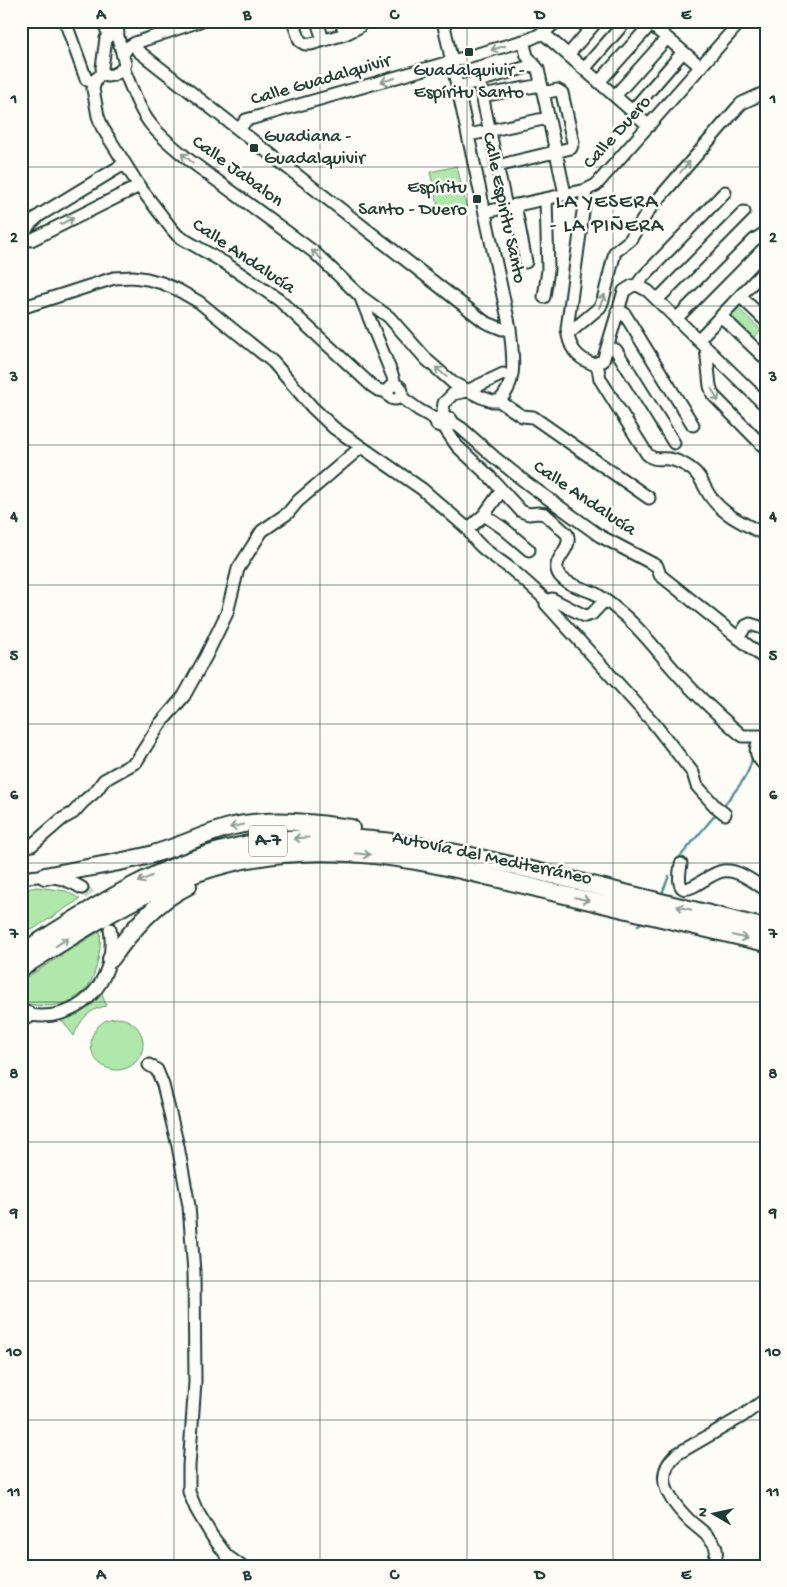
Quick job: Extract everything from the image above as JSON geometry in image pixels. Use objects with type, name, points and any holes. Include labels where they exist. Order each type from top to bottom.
[{"type":"highway","points":[[45,876],[146,856],[226,828],[256,823],[305,822],[350,828],[382,833],[394,837],[405,844]]},
{"type":"highway","name":"Autovía del Mediterráneo","points":[[21,952],[144,879],[198,858],[226,849],[264,841],[323,837],[356,838],[458,853],[537,880],[766,943]]},
{"type":"highway","points":[[111,959],[125,940],[156,907],[185,888],[235,870],[321,857],[340,851]]},
{"type":"highway","name":"Autovía del Mediterráneo","points":[[21,968],[122,906],[184,878],[245,859],[301,852],[340,851],[399,857],[537,880],[766,928]]},
{"type":"street","points":[[65,21],[86,79],[94,84],[103,73]]},
{"type":"street","points":[[111,21],[121,42],[125,60],[123,68],[114,75],[107,76],[103,73],[101,70],[106,40],[121,42],[138,51],[485,322],[502,329],[510,328]]},
{"type":"street","points":[[121,42],[200,21]]},
{"type":"street","points":[[293,21],[302,43],[311,44],[345,34],[359,27],[361,21]]},
{"type":"street","points":[[317,21],[323,40]]},
{"type":"street","points":[[341,21],[345,34]]},
{"type":"street","name":"Calle Espiritu Santo","points":[[443,21],[510,328],[513,370],[511,384],[505,396],[499,401]]},
{"type":"street","name":"Calle Guadalquivir","points":[[239,130],[246,120],[523,41],[544,33],[557,21]]},
{"type":"street","points":[[568,55],[597,21]]},
{"type":"street","points":[[584,69],[626,21]]},
{"type":"street","name":"Calle Duero","points":[[485,212],[586,190],[596,185],[741,21]]},
{"type":"street","points":[[599,82],[649,23],[701,67]]},
{"type":"street","points":[[544,33],[649,126]]},
{"type":"street","points":[[615,96],[667,38]]},
{"type":"street","points":[[523,41],[527,56],[538,69],[564,194]]},
{"type":"street","points":[[632,111],[683,52]]},
{"type":"street","points":[[458,87],[534,65]]},
{"type":"street","name":"Calle Jabalon","points":[[123,68],[145,116],[161,135],[189,160],[314,252],[356,293],[389,318],[429,362],[453,383],[492,401],[499,401],[522,416],[533,417],[649,498]]},
{"type":"street","points":[[478,81],[497,166],[526,262]]},
{"type":"street","name":"Calle Andalucía","points":[[94,84],[94,97],[102,127],[139,186],[178,236],[226,263],[279,300],[372,386],[378,390],[391,388],[392,399],[401,397],[419,410],[461,428],[521,479],[600,536],[657,566],[660,575],[766,660]]},
{"type":"street","points":[[482,96],[542,89],[558,90],[562,93],[573,144],[570,150],[497,166]]},
{"type":"street","points":[[568,334],[600,307],[615,252],[633,237],[640,221],[738,106],[766,92]]},
{"type":"street","points":[[469,135],[548,118]]},
{"type":"street","points":[[124,164],[40,215],[29,225],[24,232],[23,238],[31,240],[139,186]]},
{"type":"street","points":[[586,190],[569,312],[568,334],[571,348],[577,355],[588,362],[597,363],[604,358],[624,291],[628,287],[637,285],[725,192]]},
{"type":"street","points":[[544,297],[548,270],[546,198]]},
{"type":"street","points":[[657,300],[744,212]]},
{"type":"street","points":[[676,319],[754,240],[766,232]]},
{"type":"street","points":[[764,273],[721,316],[702,344],[713,395],[766,450]]},
{"type":"street","points":[[21,308],[114,278],[133,277],[162,283],[199,302],[273,362],[312,407],[334,428],[360,448],[422,489],[468,529],[472,537],[482,547],[529,584],[547,601],[547,607],[652,721],[693,773],[697,786],[724,814]]},
{"type":"street","points":[[637,285],[648,291],[766,406]]},
{"type":"street","points":[[356,293],[393,377],[391,388]]},
{"type":"street","points":[[740,296],[766,321]]},
{"type":"street","points":[[617,311],[624,313],[693,425]]},
{"type":"street","points":[[721,316],[766,359]]},
{"type":"street","points":[[608,347],[616,350],[674,443]]},
{"type":"street","points":[[597,363],[600,379],[647,454],[654,459],[669,459],[689,467],[698,474],[710,496],[719,506],[740,522],[764,534],[766,538]]},
{"type":"street","points":[[503,374],[447,398],[444,403],[443,421],[458,446],[521,511],[529,514],[538,512],[545,514],[567,534],[569,538],[568,546],[557,568],[561,577],[579,588],[596,594],[627,618],[681,677],[740,734],[764,737]]},
{"type":"street","points":[[21,848],[32,845],[41,839],[51,828],[73,813],[82,802],[96,791],[104,780],[136,762],[160,724],[184,696],[206,656],[227,613],[238,569],[262,531],[288,513],[298,501],[360,448]]},
{"type":"street","points":[[468,529],[484,515],[502,490]]},
{"type":"street","points":[[484,515],[530,550]]},
{"type":"street","points":[[547,601],[552,599],[585,616],[592,614],[605,600]]},
{"type":"street","points":[[738,638],[746,626],[750,624],[766,629]]},
{"type":"street","points":[[764,737],[758,742],[756,752],[760,761],[766,766]]},
{"type":"street","points":[[681,864],[678,881],[682,888],[696,887],[708,877],[722,871],[728,871],[744,876],[766,890]]},
{"type":"street","points":[[21,879],[45,876],[65,879],[82,888]]},
{"type":"street","points":[[24,1015],[48,1016],[68,1011],[85,1001],[99,987],[111,959],[110,929]]},
{"type":"street","points":[[149,1065],[157,1070],[163,1085],[178,1146],[189,1206],[194,1272],[195,1382],[189,1492],[196,1509],[212,1536],[227,1556],[241,1566]]},
{"type":"street","points":[[710,1566],[715,1557],[714,1543],[710,1537],[689,1520],[665,1487],[666,1468],[670,1460],[678,1454],[741,1417],[766,1399]]},
{"type":"green space","points":[[457,166],[467,209],[440,215],[430,172]]},
{"type":"green space","points":[[737,307],[761,330],[752,339],[729,317]]},
{"type":"green space","points":[[37,887],[66,891],[80,899],[21,937],[21,890]]},
{"type":"green space","points":[[100,931],[96,968],[91,982],[81,994],[74,999],[57,1005],[44,1006],[21,1003],[21,981]]},
{"type":"green space","points":[[101,991],[106,1006],[100,1007],[86,1016],[74,1036],[64,1023],[57,1019]]},
{"type":"green space","points":[[112,1018],[122,1018],[136,1025],[143,1039],[143,1049],[136,1063],[122,1070],[112,1070],[102,1066],[95,1059],[91,1049],[91,1039],[95,1029],[102,1022]]},
{"type":"waterway","points":[[722,808],[749,769],[752,755]]},
{"type":"waterway","points":[[679,858],[716,814]]},
{"type":"waterway","points":[[661,896],[669,876]]},
{"type":"waterway","points":[[638,925],[644,921]]},
{"type":"tunnel","points":[[82,888],[102,909]]},
{"type":"place","name":"Guadalquivir - Espíritu Santo","points":[[469,52]]},
{"type":"place","name":"Guadiana - Guadalquivir","points":[[254,148]]},
{"type":"place","name":"Espíritu Santo - Duero","points":[[477,199]]},
{"type":"district","name":"LA YESERA - LA PIÑERA","points":[[607,215]]}]
